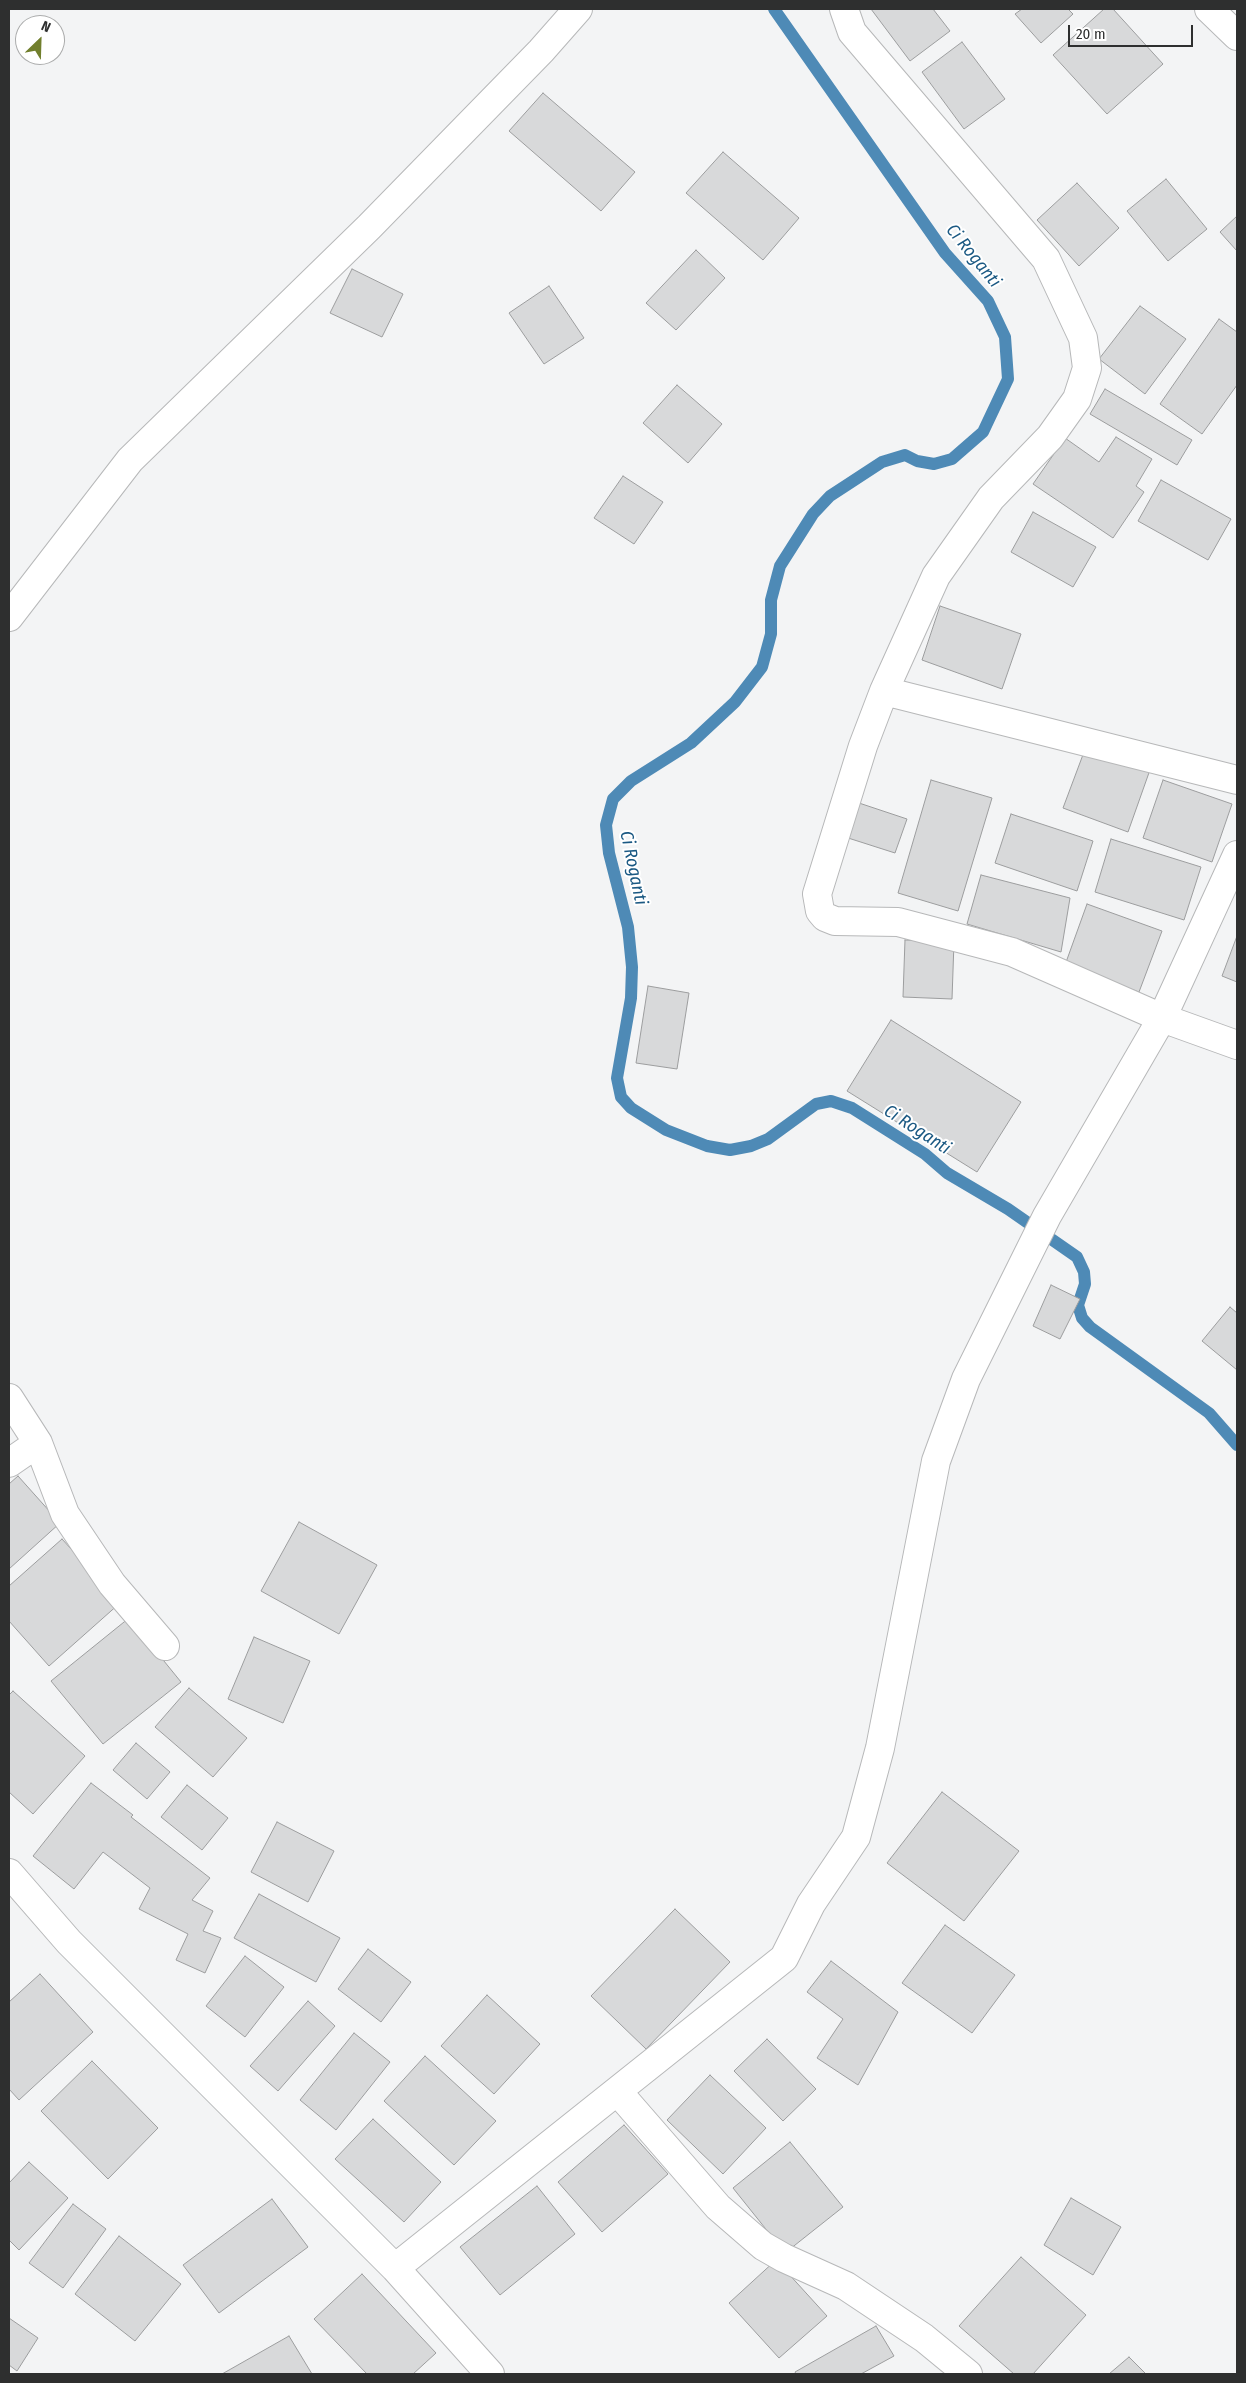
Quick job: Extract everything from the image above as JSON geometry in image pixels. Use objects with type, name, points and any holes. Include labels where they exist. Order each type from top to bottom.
[{"type":"street","points":[[9,617],[130,460],[370,227],[541,51],[578,9]]},
{"type":"street","points":[[844,9],[852,32],[1046,259],[1083,338],[1086,368],[1077,399],[1050,437],[991,498],[936,576],[884,691],[863,746],[817,894],[820,911],[825,917],[835,920],[898,922],[1012,952],[1162,1018],[1237,1045]]},
{"type":"street","points":[[1209,9],[1237,36]]},
{"type":"street","points":[[884,691],[1237,780]]},
{"type":"street","points":[[394,2268],[618,2092],[784,1958],[811,1904],[856,1837],[880,1748],[936,1461],[966,1379],[1034,1246],[1046,1216],[1162,1018],[1237,855]]},
{"type":"street","points":[[9,1398],[38,1443],[65,1514],[112,1584],[165,1646]]},
{"type":"street","points":[[9,1463],[38,1443]]},
{"type":"street","points":[[9,1873],[69,1942],[394,2268],[490,2374]]},
{"type":"street","points":[[618,2092],[718,2207],[763,2246],[784,2258],[846,2286],[924,2338],[968,2374]]},
{"type":"building","points":[[871,9],[933,9],[950,31],[910,61]]},
{"type":"building","points":[[1022,9],[1068,9],[1073,14],[1041,43],[1015,14]]},
{"type":"building","points":[[1104,9],[1113,9],[1163,64],[1107,114],[1053,55]]},
{"type":"building","points":[[962,42],[1005,99],[964,129],[922,72]]},
{"type":"building","points":[[543,93],[635,172],[601,211],[509,131]]},
{"type":"building","points":[[723,152],[799,218],[763,260],[686,193]]},
{"type":"building","points":[[1166,179],[1207,229],[1168,261],[1127,211]]},
{"type":"building","points":[[1077,183],[1119,228],[1079,266],[1037,220]]},
{"type":"building","points":[[1237,216],[1237,251],[1220,232]]},
{"type":"building","points":[[696,250],[725,278],[676,330],[646,303]]},
{"type":"building","points":[[352,269],[403,294],[382,337],[330,313]]},
{"type":"building","points":[[549,286],[584,338],[544,364],[509,313]]},
{"type":"building","points":[[1140,306],[1186,339],[1145,394],[1099,359]]},
{"type":"building","points":[[1219,319],[1237,332],[1237,385],[1202,434],[1160,404]]},
{"type":"building","points":[[677,385],[722,424],[688,463],[643,423]]},
{"type":"building","points":[[1105,389],[1192,440],[1177,465],[1090,414]]},
{"type":"building","points":[[1116,437],[1152,459],[1136,486],[1144,492],[1113,538],[1033,484],[1065,438],[1099,462]]},
{"type":"building","points":[[623,476],[663,502],[634,544],[594,518]]},
{"type":"building","points":[[1161,480],[1231,519],[1208,560],[1138,521]]},
{"type":"building","points":[[1033,512],[1096,547],[1073,587],[1011,552]]},
{"type":"building","points":[[940,606],[1021,634],[1002,689],[922,660]]},
{"type":"building","points":[[1087,744],[1151,767],[1128,832],[1063,808]]},
{"type":"building","points":[[931,780],[992,798],[958,911],[898,893]]},
{"type":"building","points":[[1163,780],[1232,804],[1212,862],[1143,838]]},
{"type":"building","points":[[856,802],[907,819],[895,853],[845,837]]},
{"type":"building","points":[[1011,814],[1093,841],[1077,891],[995,863]]},
{"type":"building","points":[[1111,839],[1201,867],[1184,920],[1095,892]]},
{"type":"building","points":[[981,875],[1070,898],[1061,952],[967,924]]},
{"type":"building","points":[[1087,904],[1162,931],[1139,992],[1065,965]]},
{"type":"building","points":[[1237,936],[1237,982],[1222,976]]},
{"type":"building","points":[[905,940],[954,942],[952,999],[903,997]]},
{"type":"building","points":[[648,986],[689,993],[677,1069],[636,1063]]},
{"type":"building","points":[[891,1020],[1021,1102],[977,1172],[847,1091]]},
{"type":"building","points":[[1051,1285],[1080,1299],[1060,1339],[1033,1326]]},
{"type":"building","points":[[1230,1307],[1237,1313],[1237,1370],[1202,1341]]},
{"type":"building","points":[[18,1476],[60,1523],[9,1569],[9,1484]]},
{"type":"building","points":[[299,1522],[377,1565],[339,1634],[261,1591]]},
{"type":"building","points":[[62,1539],[120,1603],[49,1666],[9,1621],[9,1586]]},
{"type":"building","points":[[129,1618],[181,1682],[103,1744],[51,1681]]},
{"type":"building","points":[[254,1637],[310,1661],[283,1723],[228,1699]]},
{"type":"building","points":[[189,1688],[247,1738],[213,1777],[155,1727]]},
{"type":"building","points":[[13,1691],[85,1756],[33,1814],[9,1792],[9,1695]]},
{"type":"building","points":[[136,1743],[170,1772],[147,1799],[113,1770]]},
{"type":"building","points":[[91,1783],[133,1815],[131,1817],[210,1878],[192,1900],[213,1911],[203,1931],[221,1938],[205,1973],[176,1960],[188,1934],[139,1909],[150,1888],[103,1852],[74,1889],[33,1856]]},
{"type":"building","points":[[187,1785],[228,1818],[202,1850],[161,1817]]},
{"type":"building","points":[[942,1792],[1019,1851],[964,1921],[887,1863]]},
{"type":"building","points":[[277,1822],[334,1851],[308,1902],[251,1872]]},
{"type":"building","points":[[259,1894],[340,1938],[316,1982],[234,1938]]},
{"type":"building","points":[[675,1909],[730,1962],[646,2049],[591,1996]]},
{"type":"building","points":[[945,1925],[1015,1975],[972,2033],[902,1983]]},
{"type":"building","points":[[368,1949],[411,1982],[381,2022],[338,1989]]},
{"type":"building","points":[[245,1956],[284,1987],[245,2037],[206,2006]]},
{"type":"building","points":[[831,1961],[898,2012],[858,2085],[817,2058],[843,2019],[807,1992]]},
{"type":"building","points":[[40,1974],[93,2032],[19,2100],[9,2089],[9,2002]]},
{"type":"building","points":[[487,1995],[540,2044],[494,2094],[441,2046]]},
{"type":"building","points":[[308,2001],[335,2026],[278,2091],[250,2066]]},
{"type":"building","points":[[354,2033],[390,2062],[336,2130],[300,2100]]},
{"type":"building","points":[[767,2039],[816,2089],[783,2121],[734,2071]]},
{"type":"building","points":[[425,2056],[496,2121],[454,2165],[384,2101]]},
{"type":"building","points":[[92,2061],[158,2128],[108,2179],[41,2111]]},
{"type":"building","points":[[710,2075],[766,2128],[723,2174],[667,2120]]},
{"type":"building","points":[[373,2119],[441,2182],[404,2222],[335,2159]]},
{"type":"building","points":[[624,2125],[668,2174],[602,2232],[558,2182]]},
{"type":"building","points":[[790,2142],[843,2207],[785,2253],[733,2188]]},
{"type":"building","points":[[29,2162],[68,2198],[19,2250],[9,2240],[9,2183]]},
{"type":"building","points":[[537,2186],[575,2234],[500,2295],[460,2247]]},
{"type":"building","points":[[1071,2198],[1121,2227],[1093,2275],[1044,2245]]},
{"type":"building","points":[[272,2199],[308,2247],[219,2313],[183,2265]]},
{"type":"building","points":[[73,2204],[106,2229],[63,2288],[29,2263]]},
{"type":"building","points":[[119,2236],[181,2284],[135,2341],[75,2294]]},
{"type":"building","points":[[1021,2257],[1086,2315],[1033,2374],[1014,2374],[959,2326]]},
{"type":"building","points":[[776,2260],[827,2316],[779,2358],[729,2303]]},
{"type":"building","points":[[362,2274],[436,2353],[413,2374],[367,2374],[314,2319]]},
{"type":"building","points":[[9,2318],[38,2338],[17,2371],[9,2365]]},
{"type":"building","points":[[876,2326],[894,2356],[861,2374],[796,2374],[795,2372]]},
{"type":"building","points":[[289,2336],[312,2374],[222,2374]]},
{"type":"building","points":[[1129,2357],[1146,2374],[1109,2374]]},
{"type":"waterway","name":"Ci Roganti","points":[[774,9],[945,253],[988,301],[1005,337],[1008,379],[983,432],[952,459],[934,464],[917,461],[905,455],[882,462],[830,496],[813,514],[780,566],[771,600],[771,634],[762,667],[735,702],[691,743],[631,781],[613,799],[606,825],[609,853],[628,927],[632,967],[631,998],[617,1078],[621,1097],[631,1108],[666,1130],[707,1146],[730,1150],[751,1146],[768,1139],[816,1104],[831,1101],[852,1108],[925,1154],[947,1173],[1008,1209],[1077,1257],[1084,1272],[1085,1284],[1078,1305],[1082,1318],[1090,1327],[1209,1413],[1237,1445]]}]
